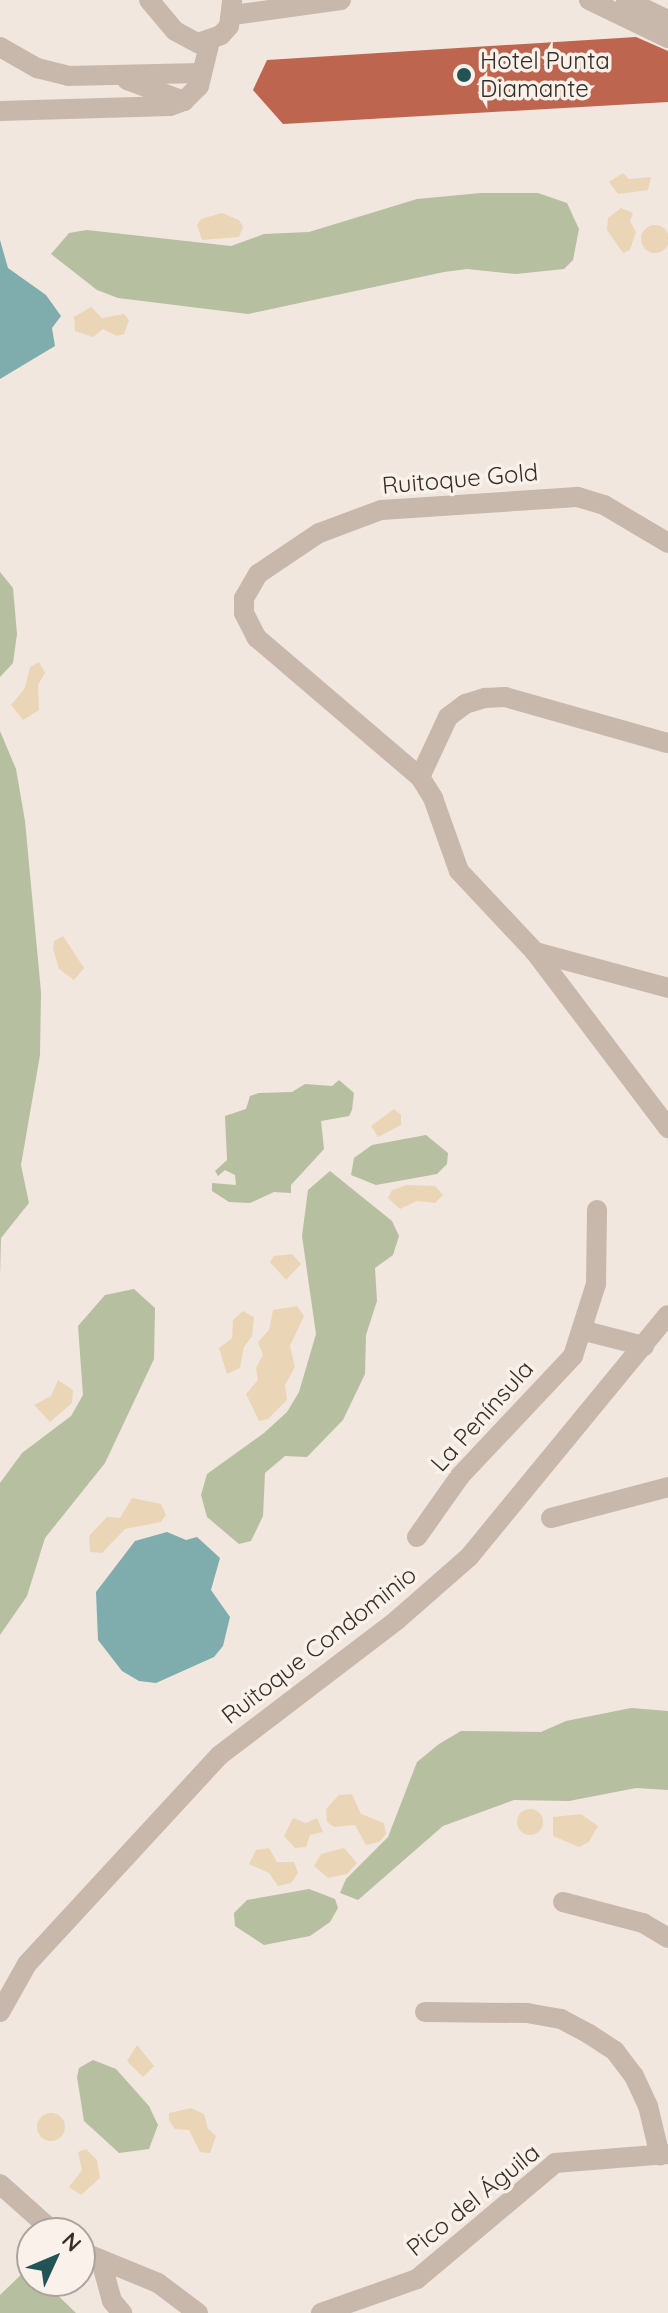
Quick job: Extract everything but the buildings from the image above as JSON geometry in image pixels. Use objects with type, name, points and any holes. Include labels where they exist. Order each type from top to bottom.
[{"type":"street","points":[[149,0],[168,10],[202,71]]},
{"type":"street","points":[[0,111],[151,110],[184,101],[199,86],[210,41],[229,26],[232,7],[341,0]]},
{"type":"street","points":[[589,0],[668,38]]},
{"type":"street","points":[[626,0],[668,20]]},
{"type":"street","points":[[186,40],[210,41]]},
{"type":"street","points":[[0,47],[52,74],[120,78],[202,71]]},
{"type":"street","points":[[120,78],[184,101]]},
{"type":"street","name":"Ruitoque Gold","points":[[668,543],[604,505],[577,497],[381,510],[319,533],[258,574],[249,585],[244,613],[257,638],[420,777],[433,798],[459,871],[535,952],[668,1128]]},
{"type":"street","points":[[420,777],[448,717],[465,704],[485,698],[505,697],[668,743]]},
{"type":"street","points":[[535,952],[668,988]]},
{"type":"street","name":"Ruitoque Gold","points":[[636,1085],[668,1107]]},
{"type":"street","name":"La Península","points":[[417,1537],[460,1476],[573,1356],[585,1331],[596,1284],[597,1210]]},
{"type":"street","name":"Ruitoque Condominio","points":[[0,2012],[27,1964],[220,1755],[397,1620],[469,1557],[668,1315]]},
{"type":"street","points":[[585,1331],[644,1346]]},
{"type":"street","points":[[551,1518],[668,1487]]},
{"type":"street","points":[[563,1902],[643,1923],[668,1938]]},
{"type":"street","name":"Pico del Águila","points":[[324,2313],[417,2279],[555,2163],[595,2156],[664,2155],[648,2106],[634,2076],[615,2051],[589,2034],[561,2019],[527,2013],[425,2012]]},
{"type":"street","points":[[0,2184],[37,2217]]},
{"type":"street","points":[[96,2259],[158,2283],[198,2313]]},
{"type":"street","points":[[101,2261],[112,2301],[122,2313]]},
{"type":"green space","points":[[481,193],[538,193],[567,203],[579,229],[573,260],[564,269],[516,274],[467,269],[444,272],[248,314],[118,298],[97,290],[51,254],[69,233],[87,230],[231,246],[264,234],[309,232],[417,199]]},
{"type":"green space","points":[[0,572],[13,588],[17,634],[13,663],[0,677]]},
{"type":"green space","points":[[0,731],[16,769],[25,821],[41,992],[40,1055],[21,1165],[29,1203],[1,1238],[0,1277]]},
{"type":"green space","points":[[339,1080],[354,1093],[352,1110],[349,1116],[321,1121],[324,1149],[291,1185],[291,1193],[274,1192],[250,1203],[229,1202],[212,1191],[212,1183],[236,1185],[235,1175],[225,1170],[218,1176],[215,1171],[227,1160],[225,1116],[246,1109],[250,1096],[259,1093],[292,1092],[305,1084],[332,1086]]},
{"type":"green space","points":[[426,1135],[448,1153],[447,1164],[437,1174],[376,1185],[351,1175],[354,1158],[372,1145]]},
{"type":"green space","points":[[330,1171],[392,1221],[399,1236],[393,1255],[375,1268],[377,1301],[366,1335],[365,1374],[343,1420],[307,1457],[285,1456],[265,1473],[263,1516],[251,1541],[239,1544],[207,1517],[201,1495],[207,1474],[264,1433],[287,1412],[299,1392],[316,1334],[302,1236],[308,1190]]},
{"type":"green space","points":[[134,1289],[155,1308],[154,1359],[105,1463],[45,1538],[27,1596],[0,1635],[0,1483],[22,1453],[71,1416],[83,1395],[78,1326],[105,1295]]},
{"type":"green space","points":[[631,1708],[668,1711],[668,1790],[636,1788],[569,1801],[514,1800],[443,1826],[358,1900],[340,1893],[346,1879],[388,1837],[417,1762],[439,1744],[461,1731],[541,1732],[566,1721]]},
{"type":"green space","points":[[309,1889],[335,1899],[338,1908],[330,1922],[310,1936],[264,1945],[235,1926],[234,1913],[247,1900]]},
{"type":"green space","points":[[93,2060],[116,2069],[149,2106],[158,2125],[149,2149],[119,2153],[84,2121],[77,2077],[79,2068]]},
{"type":"green space","points":[[16,2280],[16,2297],[60,2297],[76,2313],[0,2313],[0,2295]]},
{"type":"sand","points":[[623,173],[629,179],[651,177],[648,190],[618,194],[609,182]]},
{"type":"sand","points":[[621,208],[633,213],[630,221],[636,232],[630,250],[623,253],[607,230],[608,218]]},
{"type":"sand","points":[[222,213],[239,220],[243,227],[239,237],[202,240],[197,225],[201,219]]},
{"type":"sand","points":[[655,225],[665,229],[669,239],[665,249],[655,253],[645,249],[641,239],[645,229]]},
{"type":"sand","points":[[91,307],[102,318],[124,314],[129,320],[124,334],[117,336],[103,329],[93,337],[75,331],[74,317]]},
{"type":"sand","points":[[39,662],[45,673],[38,685],[39,710],[23,720],[11,705],[25,688],[30,667]]},
{"type":"sand","points":[[63,936],[84,968],[74,980],[59,969],[53,949],[54,941]]},
{"type":"sand","points":[[394,1109],[401,1115],[401,1125],[378,1137],[371,1126]]},
{"type":"sand","points":[[407,1185],[435,1186],[443,1195],[435,1203],[417,1201],[400,1209],[388,1198],[392,1190]]},
{"type":"sand","points":[[292,1254],[301,1264],[286,1280],[270,1262],[274,1256]]},
{"type":"sand","points":[[297,1306],[304,1316],[290,1346],[295,1367],[285,1385],[287,1400],[268,1419],[259,1421],[246,1394],[258,1380],[256,1368],[263,1355],[258,1342],[269,1330],[273,1310]]},
{"type":"sand","points":[[243,1311],[254,1317],[252,1336],[244,1347],[240,1368],[227,1374],[219,1348],[232,1338],[233,1320]]},
{"type":"sand","points":[[58,1380],[73,1390],[72,1403],[50,1422],[34,1405],[51,1396]]},
{"type":"sand","points":[[132,1498],[161,1504],[166,1515],[161,1522],[125,1529],[102,1553],[90,1552],[89,1536],[107,1517],[120,1518]]},
{"type":"sand","points":[[352,1794],[361,1814],[384,1823],[386,1834],[379,1842],[366,1845],[355,1825],[334,1827],[327,1822],[326,1809],[339,1795]]},
{"type":"sand","points":[[530,1809],[540,1812],[543,1822],[540,1832],[530,1835],[520,1832],[517,1822],[520,1812]]},
{"type":"sand","points":[[581,1814],[598,1826],[589,1842],[579,1847],[553,1836],[553,1817]]},
{"type":"sand","points":[[293,1818],[306,1823],[317,1818],[323,1832],[310,1835],[306,1847],[295,1848],[284,1836]]},
{"type":"sand","points":[[269,1848],[277,1862],[294,1862],[298,1873],[291,1883],[278,1886],[269,1873],[249,1864],[256,1850]]},
{"type":"sand","points":[[344,1848],[357,1863],[347,1874],[328,1878],[314,1866],[321,1854]]},
{"type":"sand","points":[[137,2045],[154,2066],[143,2077],[127,2061]]},
{"type":"sand","points":[[191,2108],[204,2114],[208,2129],[216,2136],[210,2153],[200,2152],[189,2130],[175,2129],[169,2120],[169,2113]]},
{"type":"sand","points":[[51,2113],[61,2117],[65,2127],[61,2137],[51,2141],[41,2137],[37,2127],[41,2117]]},
{"type":"sand","points":[[86,2149],[97,2160],[100,2178],[81,2195],[69,2187],[82,2170],[78,2152]]},
{"type":"water","points":[[0,240],[8,268],[46,295],[61,316],[52,328],[55,346],[0,379]]},
{"type":"water","points":[[167,1532],[186,1540],[197,1537],[220,1558],[211,1590],[230,1617],[223,1646],[214,1657],[156,1683],[139,1681],[122,1671],[98,1640],[96,1592],[135,1541]]},
{"type":"place","name":"Hotel Punta Diamante","points":[[464,75]]}]
